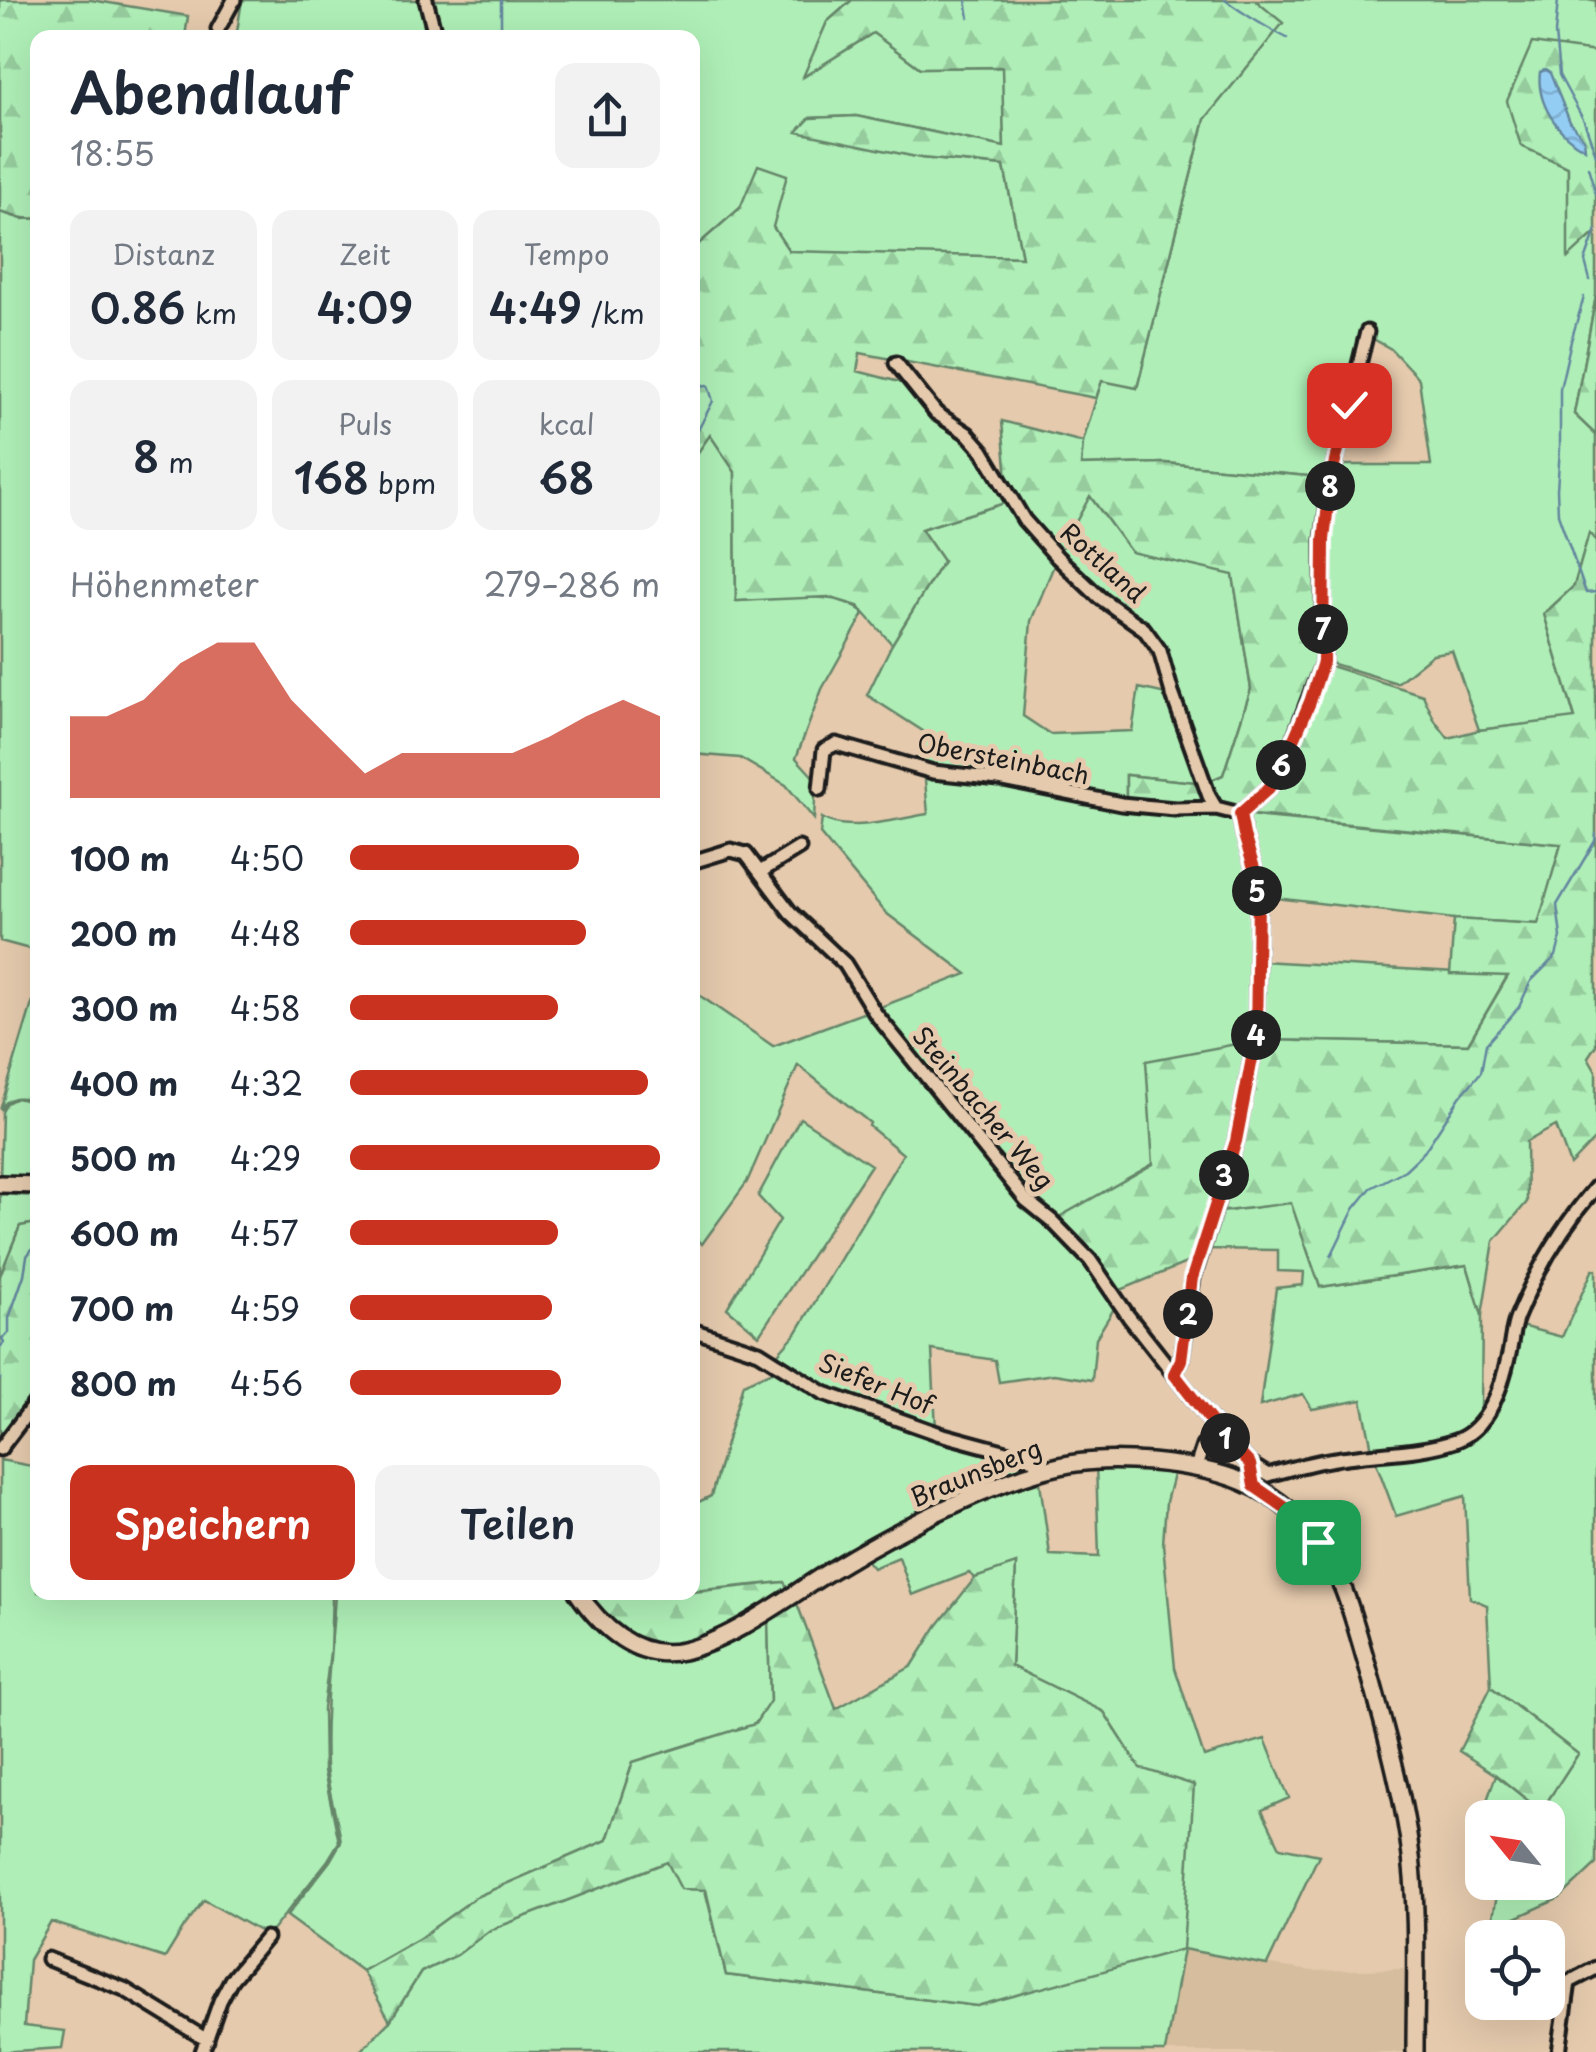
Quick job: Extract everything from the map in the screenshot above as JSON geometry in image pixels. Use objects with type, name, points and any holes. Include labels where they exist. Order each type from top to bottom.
[{"type":"main road","points":[[0,1184],[30,1184]]},
{"type":"main road","name":"Braunsberg","points":[[583,1600],[599,1620],[628,1643],[656,1652],[683,1651],[732,1631],[838,1566],[920,1522],[1010,1480],[1048,1469],[1076,1462],[1120,1460],[1196,1467],[1254,1486],[1293,1513],[1318,1542],[1344,1589],[1355,1622],[1388,1738],[1409,1840],[1415,1918],[1416,2052]]},
{"type":"street","points":[[218,29],[234,0]]},
{"type":"street","points":[[426,0],[434,30]]},
{"type":"street","points":[[1240,814],[1269,788],[1310,702],[1323,662],[1324,540],[1331,478],[1367,332]]},
{"type":"street","name":"Rottland","points":[[896,363],[936,413],[968,434],[983,451],[1024,520],[1057,557],[1098,597],[1144,628],[1160,651],[1216,808]]},
{"type":"street","name":"Obersteinbach","points":[[820,790],[824,750],[836,744],[933,772],[999,779],[1121,804],[1216,808]]},
{"type":"street","points":[[1216,808],[1240,814]]},
{"type":"street","points":[[1174,1374],[1181,1360],[1192,1278],[1236,1141],[1256,1038],[1256,882],[1240,814]]},
{"type":"street","points":[[700,860],[731,850],[746,854],[760,872],[799,848]]},
{"type":"street","name":"Steinbacher Weg","points":[[760,872],[790,912],[845,964],[874,1013],[1026,1200],[1090,1260],[1174,1374],[1250,1464]]},
{"type":"street","points":[[1250,1464],[1268,1475],[1336,1459],[1457,1440],[1476,1428],[1492,1406],[1503,1378],[1518,1315],[1576,1210],[1596,1187]]},
{"type":"street","name":"Siefer Hof","points":[[700,1333],[759,1352],[824,1394],[940,1434],[1029,1458],[1048,1469]]},
{"type":"street","points":[[0,1449],[30,1410]]},
{"type":"street","points":[[1196,1467],[1203,1446],[1218,1430]]},
{"type":"street","points":[[1250,1464],[1254,1486]]},
{"type":"street","points":[[48,1959],[124,1989],[204,2046],[231,1980],[266,1938]]},
{"type":"street","points":[[1559,2052],[1569,1982],[1596,1968]]},
{"type":"shaded area","points":[[1183,1949],[1312,1971],[1404,1969],[1404,2052],[1165,2052]]},
{"type":"green space","points":[[0,0],[91,0],[188,16],[186,30],[30,30],[30,218],[0,212]]},
{"type":"green space","points":[[242,0],[423,0],[432,30],[237,30]]},
{"type":"green space","points":[[428,0],[852,0],[827,22],[805,76],[873,33],[920,68],[1003,67],[1004,147],[856,116],[810,118],[798,131],[921,158],[1004,166],[1022,257],[789,252],[773,227],[740,208],[700,243],[700,30],[437,30]]},
{"type":"green space","points":[[852,0],[1255,0],[1283,23],[1205,119],[1137,388],[1102,381],[1096,398],[860,353],[857,371],[911,385],[968,436],[1011,501],[921,529],[943,561],[892,644],[858,606],[828,597],[736,601],[735,472],[710,435],[700,449],[700,243],[740,208],[758,165],[787,175],[773,227],[789,251],[1022,257],[1004,166],[921,158],[797,132],[810,118],[856,116],[1004,147],[1002,67],[920,68],[873,33],[803,77],[827,22]]},
{"type":"green space","points":[[1255,0],[1596,0],[1596,52],[1532,44],[1522,146],[1568,167],[1569,256],[1596,232],[1596,296],[1574,414],[1596,435],[1596,541],[1589,534],[1574,586],[1544,614],[1575,719],[1479,730],[1452,651],[1433,654],[1397,683],[1324,661],[1325,540],[1336,465],[1431,465],[1419,379],[1391,349],[1368,336],[1329,478],[1165,463],[1081,465],[1083,442],[1102,380],[1137,388],[1205,119],[1282,24]]},
{"type":"green space","points":[[1532,43],[1596,52],[1596,232],[1568,258],[1568,167],[1521,146],[1507,101]]},
{"type":"green space","points":[[0,212],[30,218],[30,949],[0,941]]},
{"type":"green space","points":[[1596,296],[1596,435],[1574,414]]},
{"type":"green space","points":[[1002,421],[1083,442],[1081,465],[1165,463],[1329,478],[1321,663],[1423,695],[1448,738],[1479,730],[1575,718],[1544,614],[1574,586],[1589,533],[1596,541],[1596,1045],[1588,1057],[1596,1071],[1596,1138],[1570,1165],[1556,1126],[1526,1142],[1527,1202],[1494,1241],[1482,1315],[1467,1265],[1320,1287],[1291,1203],[1211,1213],[1196,1259],[1116,1292],[1054,1220],[1153,1164],[1146,1061],[1257,1040],[1468,1044],[1508,976],[1450,974],[1454,919],[1538,924],[1561,844],[1126,803],[1126,775],[1205,783],[1223,775],[1251,689],[1233,575],[1131,552],[1090,496],[1058,555],[1024,518],[1008,491]]},
{"type":"green space","points":[[710,434],[735,472],[736,601],[822,598],[839,600],[864,614],[822,689],[796,758],[816,780],[814,819],[786,785],[740,758],[700,755],[700,449]]},
{"type":"green space","points":[[1089,495],[1131,552],[1233,574],[1251,689],[1223,775],[1205,783],[1161,651],[1058,555]]},
{"type":"green space","points":[[1011,501],[1057,558],[1031,621],[1023,716],[1050,734],[1132,731],[1139,688],[1171,695],[1204,783],[1126,775],[1126,803],[913,765],[929,735],[867,695],[892,644],[943,561],[921,529]]},
{"type":"green space","points":[[929,775],[955,775],[1121,805],[1239,815],[1253,868],[1254,1040],[1153,1164],[1054,1220],[1027,1199],[875,1009],[967,974],[886,913],[820,834],[822,818],[832,823],[859,825],[928,814],[925,780]]},
{"type":"green space","points":[[1242,813],[1561,844],[1539,924],[1454,919],[1259,896]]},
{"type":"green space","points":[[1260,961],[1508,975],[1468,1044],[1257,1040]]},
{"type":"green space","points":[[700,996],[773,1046],[871,1010],[1106,1286],[1115,1307],[1096,1338],[1092,1380],[1054,1374],[999,1382],[995,1360],[932,1350],[936,1430],[824,1392],[773,1359],[797,1332],[903,1154],[798,1065],[747,1182],[702,1244]]},
{"type":"green space","points":[[30,1010],[30,1099],[12,1099],[0,1110]]},
{"type":"green space","points":[[17,1098],[30,1101],[30,1178],[0,1180],[2,1112],[7,1103]]},
{"type":"green space","points":[[800,1118],[871,1165],[759,1335],[727,1308],[780,1220],[758,1196]]},
{"type":"green space","points":[[0,1194],[30,1196],[30,1224],[20,1226],[0,1276]]},
{"type":"green space","points":[[1291,1202],[1320,1287],[1467,1265],[1482,1315],[1481,1407],[1493,1398],[1482,1418],[1457,1438],[1373,1454],[1362,1400],[1312,1409],[1303,1394],[1260,1406],[1276,1288],[1303,1285],[1304,1272],[1278,1271],[1278,1250],[1201,1249],[1213,1213]]},
{"type":"green space","points":[[30,1224],[30,1404],[0,1445],[0,1276],[20,1226]]},
{"type":"green space","points":[[1593,1269],[1596,1270],[1596,1864],[1565,1893],[1565,1800],[1548,1800],[1578,1754],[1491,1687],[1487,1605],[1470,1598],[1465,1496],[1396,1516],[1374,1457],[1458,1441],[1493,1406],[1517,1325],[1562,1337]]},
{"type":"green space","points":[[780,1368],[823,1395],[1032,1464],[1034,1468],[789,1591],[783,1582],[700,1590],[700,1501],[711,1496],[743,1384]]},
{"type":"green space","points":[[0,1460],[30,1466],[30,1600],[332,1600],[323,1709],[324,1771],[339,1842],[268,1936],[204,1900],[165,1958],[51,1922],[29,1960],[24,2026],[65,2031],[62,2048],[0,2052]]},
{"type":"green space","points":[[1096,1463],[1174,1471],[1166,1502],[1163,1544],[1175,1668],[1204,1757],[1265,1739],[1289,1798],[1262,1810],[1280,1847],[1319,1855],[1267,1965],[1183,1949],[1165,2052],[359,2052],[390,2021],[421,1972],[457,1955],[490,1930],[667,1862],[705,1890],[726,1975],[977,2006],[1140,1768],[1104,1712],[1011,1666],[1016,1565],[975,1578],[969,1573],[912,1595],[899,1557],[873,1568],[863,1556],[942,1516],[1039,1475],[1050,1555],[1099,1557]]},
{"type":"green space","points":[[1016,1564],[1011,1666],[1104,1712],[1140,1768],[1194,1785],[1183,1949],[977,2006],[726,1975],[706,1890],[681,1889],[667,1862],[490,1930],[457,1955],[421,1972],[390,2021],[362,1971],[420,1938],[476,1897],[607,1840],[633,1762],[755,1724],[770,1701],[768,1615],[795,1598],[836,1709],[912,1666],[975,1578]]},
{"type":"green space","points":[[784,1582],[789,1591],[704,1637],[668,1645],[651,1644],[625,1632],[592,1600],[700,1600],[700,1591]]},
{"type":"green space","points":[[334,1600],[574,1600],[591,1622],[617,1644],[631,1652],[665,1658],[702,1651],[768,1615],[770,1702],[755,1724],[633,1762],[607,1840],[476,1897],[420,1938],[362,1971],[287,1916],[341,1842],[326,1765]]},
{"type":"green space","points":[[1491,1687],[1578,1754],[1548,1800],[1527,1800],[1459,1751]]},
{"type":"green space","points":[[1496,1775],[1527,1800],[1487,1800]]},
{"type":"green space","points":[[1496,1900],[1556,1900],[1511,1920],[1493,1920]]},
{"type":"water","points":[[1540,72],[1550,73],[1570,122],[1584,139],[1585,149],[1558,127],[1545,106]]},
{"type":"waterway","points":[[501,0],[503,30]]},
{"type":"waterway","points":[[966,0],[969,18]]},
{"type":"waterway","points":[[1225,0],[1287,38]]},
{"type":"waterway","points":[[1558,0],[1555,33],[1559,75],[1584,121],[1596,155]]},
{"type":"waterway","points":[[1588,167],[1596,194]]},
{"type":"waterway","points":[[1590,280],[1585,261],[1596,230]]},
{"type":"waterway","points":[[1584,297],[1560,389],[1558,514],[1586,593],[1596,592]]},
{"type":"waterway","points":[[700,386],[708,385],[713,401],[700,426]]},
{"type":"waterway","points":[[1331,1256],[1354,1209],[1371,1188],[1405,1170],[1424,1152],[1481,1072],[1486,1044],[1519,1007],[1531,981],[1556,956],[1561,937],[1557,905],[1596,834]]},
{"type":"waterway","points":[[0,1347],[4,1343],[2,1338],[9,1333],[9,1318],[30,1252]]},
{"type":"route","points":[[1318,1542],[1293,1513],[1254,1486],[1250,1464],[1174,1374],[1181,1360],[1192,1278],[1236,1141],[1256,1038],[1258,896],[1240,814],[1269,788],[1310,702],[1323,662],[1324,540],[1331,478],[1349,405]]}]
